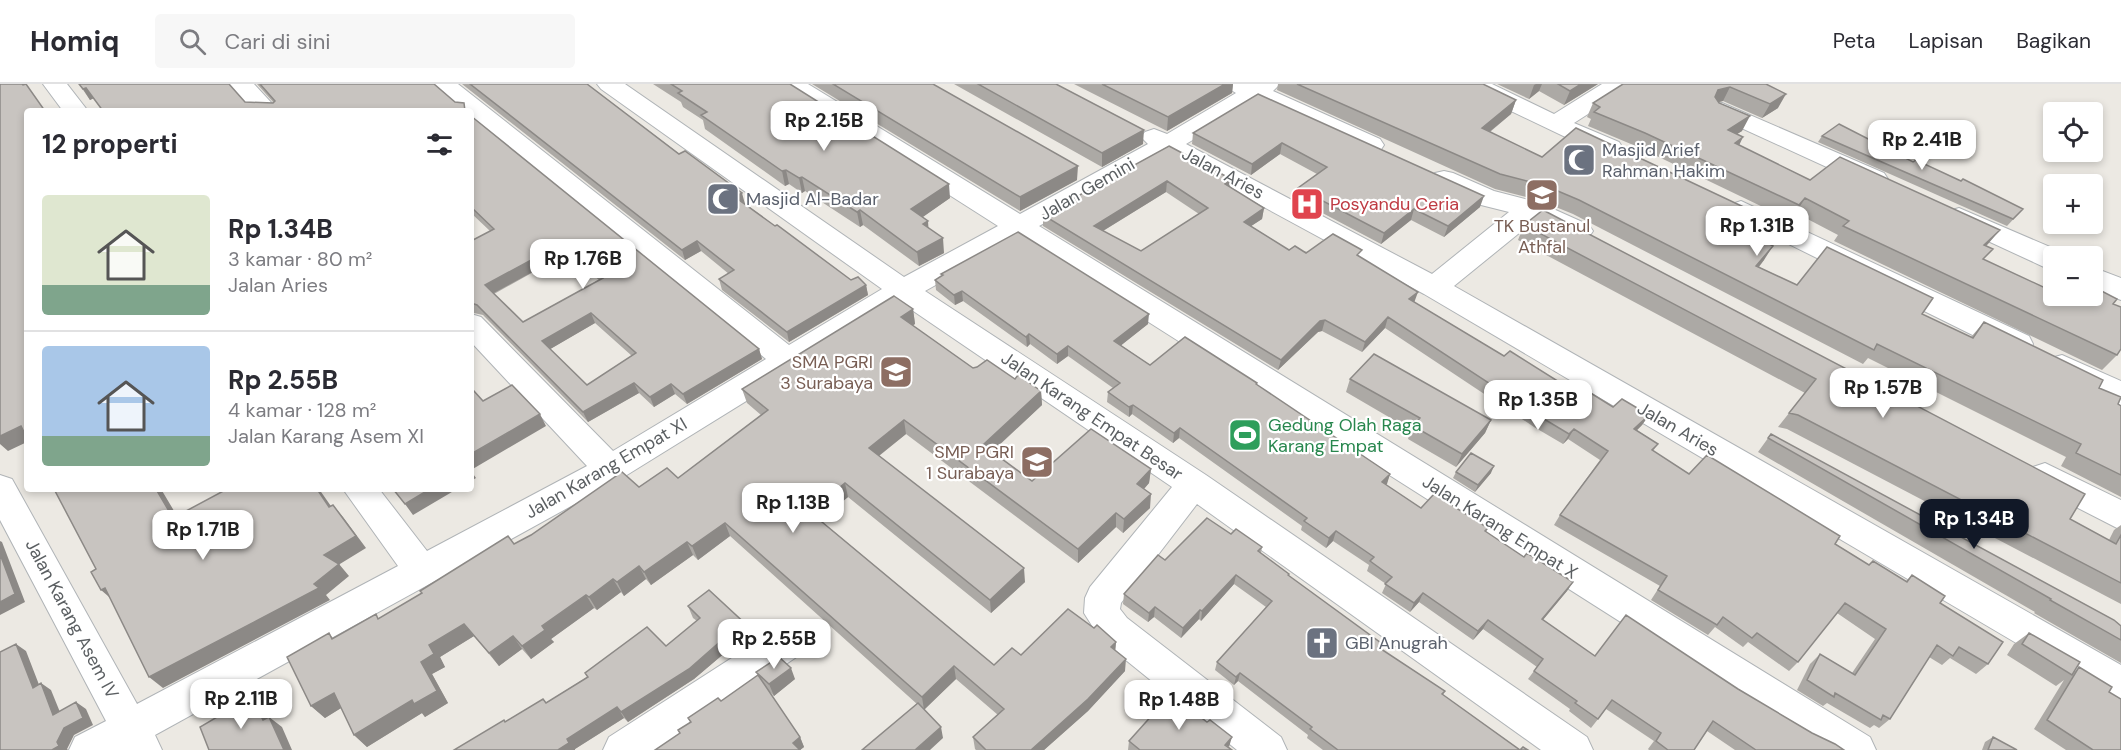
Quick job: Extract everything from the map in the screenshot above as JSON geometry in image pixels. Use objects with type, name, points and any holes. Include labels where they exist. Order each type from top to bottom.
[{"type":"street","points":[[55,84],[74,108]]},
{"type":"street","points":[[241,84],[264,108]]},
{"type":"street","points":[[443,84],[473,108]]},
{"type":"street","name":"Jalan Karang Empat Besar","points":[[609,84],[903,290],[1194,484],[1573,750]]},
{"type":"street","name":"Jalan Karang Empat X","points":[[791,84],[1022,226],[1856,750]]},
{"type":"street","points":[[1473,84],[1555,124],[1634,158]]},
{"type":"street","points":[[1555,124],[1619,84]]},
{"type":"street","points":[[1254,87],[1388,153]]},
{"type":"street","name":"Jalan Gemini","points":[[903,290],[1022,226],[1091,174],[1168,144],[1254,87]]},
{"type":"street","points":[[474,109],[788,360]]},
{"type":"street","points":[[1722,110],[1893,187]]},
{"type":"street","name":"Jalan Aries","points":[[1131,125],[1434,287],[2119,679]]},
{"type":"street","points":[[1420,168],[1486,198],[1531,209],[1604,244]]},
{"type":"street","points":[[1714,197],[2121,395]]},
{"type":"street","points":[[1936,207],[2043,255]]},
{"type":"street","points":[[1434,287],[1531,209]]},
{"type":"street","points":[[2103,282],[2121,290]]},
{"type":"street","name":"Jalan Karang Empat XI","points":[[89,750],[136,738],[421,570],[610,469],[903,290]]},
{"type":"street","points":[[474,327],[610,469]]},
{"type":"street","points":[[2016,461],[2121,516]]},
{"type":"street","points":[[1194,484],[1103,598],[1102,613],[1114,629],[1267,750]]},
{"type":"street","name":"Jalan Karang Asem IV","points":[[0,488],[136,738]]},
{"type":"street","points":[[362,492],[421,570]]},
{"type":"street","points":[[623,750],[785,644]]},
{"type":"building","points":[[0,84],[26,84],[43,108],[24,108],[24,432],[21,426],[0,436]]},
{"type":"building","points":[[79,84],[229,84],[245,102],[273,103],[275,101],[260,84],[434,84],[455,102],[464,103],[465,108],[101,108],[86,88],[83,89]]},
{"type":"building","points":[[470,84],[587,84],[679,154],[685,151],[742,193],[735,197],[775,226],[777,225],[851,280],[858,277],[866,285],[787,332],[719,279],[734,270],[697,241],[682,250]]},
{"type":"building","points":[[671,84],[790,84],[949,184],[911,209],[928,221],[923,224],[943,238],[917,252],[860,210],[857,212],[802,177],[799,178],[786,170],[782,171],[701,115],[707,112],[678,93],[682,91]]},
{"type":"building","points":[[833,84],[933,84],[1078,166],[1020,197]]},
{"type":"building","points":[[978,84],[1056,84],[1144,130],[1102,153]]},
{"type":"building","points":[[1102,84],[1225,84],[1168,117]]},
{"type":"building","points":[[1297,84],[1483,84],[1516,100],[1482,128],[1542,157],[1576,128],[1782,225],[1766,242],[1773,246],[1756,266],[1797,285],[1827,247],[1933,298],[1922,314],[1973,338],[1984,322],[2103,380],[2099,388],[2121,397],[2118,404],[2121,406],[2121,475],[2076,453],[2081,444],[1877,344],[1874,350],[1579,200],[1546,186],[1500,174]]},
{"type":"building","points":[[1558,84],[1581,84],[1570,91]]},
{"type":"building","points":[[1623,84],[1766,84],[1786,94],[1770,104],[1730,87],[1718,90],[1715,97],[1719,103],[1750,116],[1728,130],[1743,137],[1735,143],[1810,180],[1840,157],[2000,230],[1984,245],[1993,249],[1983,259],[2043,287],[2043,306],[2103,306],[2103,292],[2117,299],[2113,304],[2121,307],[2121,349],[2117,355],[1843,226],[1849,221],[1805,198],[1799,205],[1645,133],[1594,112],[1600,107],[1593,103]]},
{"type":"building","points":[[1258,94],[1484,196],[1448,226],[1414,209],[1384,233],[1298,188],[1327,167],[1282,143],[1252,164],[1193,133]]},
{"type":"building","points":[[474,118],[759,349],[683,394],[671,384],[650,397],[634,383],[583,412],[474,304],[474,239],[494,229],[474,210]],"holes":[[[557,246],[562,250],[568,247],[603,278],[523,322],[485,285]],[[591,313],[636,353],[587,385],[542,341]]]},
{"type":"building","points":[[1839,124],[1913,162],[1916,160],[1961,181],[1963,179],[2023,209],[2013,219],[1822,136]]},
{"type":"building","points":[[1169,146],[1231,179],[1225,184],[1264,208],[1244,222],[1289,250],[1295,246],[1306,253],[1333,234],[1362,250],[1357,255],[1418,292],[1409,299],[1504,356],[1510,351],[1575,392],[1581,387],[1613,407],[1622,399],[1649,415],[1634,429],[1658,444],[1652,450],[1689,474],[1707,455],[1840,536],[1835,544],[1869,565],[1873,561],[1907,582],[1912,575],[1945,596],[1940,603],[2003,642],[1988,664],[1959,647],[1953,656],[1937,645],[1890,719],[1883,715],[1881,720],[1835,693],[1834,697],[1807,680],[1820,654],[1855,675],[1886,629],[1845,603],[1798,662],[1757,633],[1752,638],[1723,617],[1717,625],[1658,590],[1667,576],[1560,515],[1608,451],[1574,429],[1569,434],[1539,416],[1388,317],[1365,342],[1325,320],[1320,321],[1281,360],[1043,215]],"holes":[[[1167,181],[1208,208],[1141,251],[1094,226]]]},
{"type":"building","points":[[1543,210],[2085,494],[2070,519],[2116,544],[2121,535],[2121,583],[1798,415],[1789,413],[1816,379],[1524,225]]},
{"type":"building","points":[[1018,232],[1149,314],[1114,341],[1150,365],[1185,337],[1390,474],[1382,482],[1421,508],[1434,494],[1488,528],[1485,531],[1524,557],[1527,553],[1573,582],[1542,619],[1595,656],[1626,615],[1738,689],[1844,750],[1756,750],[1713,721],[1694,750],[1668,750],[1656,741],[1661,733],[1612,700],[1598,719],[1534,671],[1543,659],[1488,620],[1478,631],[1423,593],[1414,603],[1385,584],[1392,577],[1370,561],[1374,557],[1336,531],[1329,538],[1304,521],[1307,518],[1180,428],[1174,433],[1133,405],[1129,407],[1108,392],[1120,383],[1068,346],[1057,354],[1029,334],[1026,337],[962,291],[954,295],[935,280],[943,275],[941,274]]},
{"type":"building","points":[[894,296],[913,309],[901,317],[973,368],[987,360],[1015,379],[1018,375],[1041,391],[983,445],[1032,481],[1091,429],[1151,469],[1137,484],[1151,494],[1124,519],[1116,513],[1078,549],[904,420],[869,448],[1024,568],[990,600],[845,483],[810,512],[994,665],[1012,648],[1021,655],[1068,609],[1094,628],[1097,625],[1116,642],[1111,647],[1126,659],[1088,699],[1031,750],[986,750],[973,737],[1004,709],[954,666],[922,697],[725,523],[692,546],[687,542],[644,572],[639,566],[617,582],[613,579],[589,597],[586,595],[542,626],[545,630],[522,646],[513,636],[489,653],[464,624],[429,645],[434,654],[421,662],[437,691],[414,704],[412,700],[354,735],[334,693],[311,706],[287,657],[329,633],[332,639],[376,614],[378,619],[508,536],[514,544],[531,535],[622,472],[639,487],[667,468],[678,478],[768,410],[742,389]]},
{"type":"building","points":[[1374,354],[1491,420],[1462,454],[1413,426],[1420,418],[1350,379]]},
{"type":"building","points":[[512,385],[540,414],[474,452],[474,391],[483,401]]},
{"type":"building","points":[[1771,434],[2114,620],[2121,626],[2121,640],[1768,438]]},
{"type":"building","points":[[1471,453],[1494,466],[1478,485],[1456,472]]},
{"type":"building","points":[[56,492],[158,492],[173,518],[221,492],[319,492],[329,507],[333,505],[356,536],[324,555],[339,564],[314,584],[319,588],[149,677],[105,588],[101,590],[91,572],[96,569]]},
{"type":"building","points":[[395,492],[425,492],[405,504]]},
{"type":"building","points":[[1207,518],[1231,534],[1236,529],[1262,547],[1258,551],[1381,643],[1378,647],[1445,691],[1442,694],[1520,750],[1338,750],[1310,729],[1312,727],[1240,673],[1236,677],[1217,662],[1272,601],[1236,575],[1183,628],[1155,607],[1149,613],[1124,594],[1158,555],[1165,560]]},
{"type":"building","points":[[0,554],[15,594],[0,602]]},
{"type":"building","points":[[709,590],[751,629],[727,644],[722,640],[689,669],[621,712],[617,707],[567,739],[569,743],[558,750],[454,750],[543,699],[546,703],[588,677],[585,673],[647,627],[666,646],[700,618],[688,606]]},
{"type":"building","points":[[2029,633],[2080,662],[2072,675],[2022,644]]},
{"type":"building","points":[[16,644],[33,688],[41,683],[53,715],[76,702],[83,718],[64,728],[57,742],[59,746],[52,750],[0,750],[0,652]]},
{"type":"building","points":[[779,657],[791,668],[769,684],[756,672]]},
{"type":"building","points":[[2079,667],[2112,687],[2109,692],[2121,699],[2121,750],[2093,750],[2047,720]]},
{"type":"building","points":[[758,675],[800,737],[793,743],[800,750],[655,750],[680,733],[678,730],[691,722],[688,718],[718,698],[721,701]]},
{"type":"building","points":[[1171,694],[1207,722],[1210,720],[1232,737],[1225,745],[1232,750],[1140,750],[1129,741]]},
{"type":"building","points":[[251,697],[263,720],[269,717],[284,750],[209,750],[200,727]]},
{"type":"building","points":[[918,703],[941,727],[915,750],[862,750]]},
{"type":"building","points":[[1993,737],[2017,750],[1988,750]]},
{"type":"place","name":"Masjid Arief Rahman Hakim","points":[[1579,160]]},
{"type":"place","name":"TK Bustanul Athfal","points":[[1542,195]]},
{"type":"place","name":"Masjid Al-Badar","points":[[723,199]]},
{"type":"place","name":"Posyandu Ceria","points":[[1307,204]]},
{"type":"place","name":"SMA PGRI 3 Surabaya","points":[[896,372]]},
{"type":"place","name":"Gedung Olah Raga Karang Empat","points":[[1245,435]]},
{"type":"place","name":"SMP PGRI 1 Surabaya","points":[[1037,462]]},
{"type":"place","name":"GBI Anugrah","points":[[1322,643]]}]
